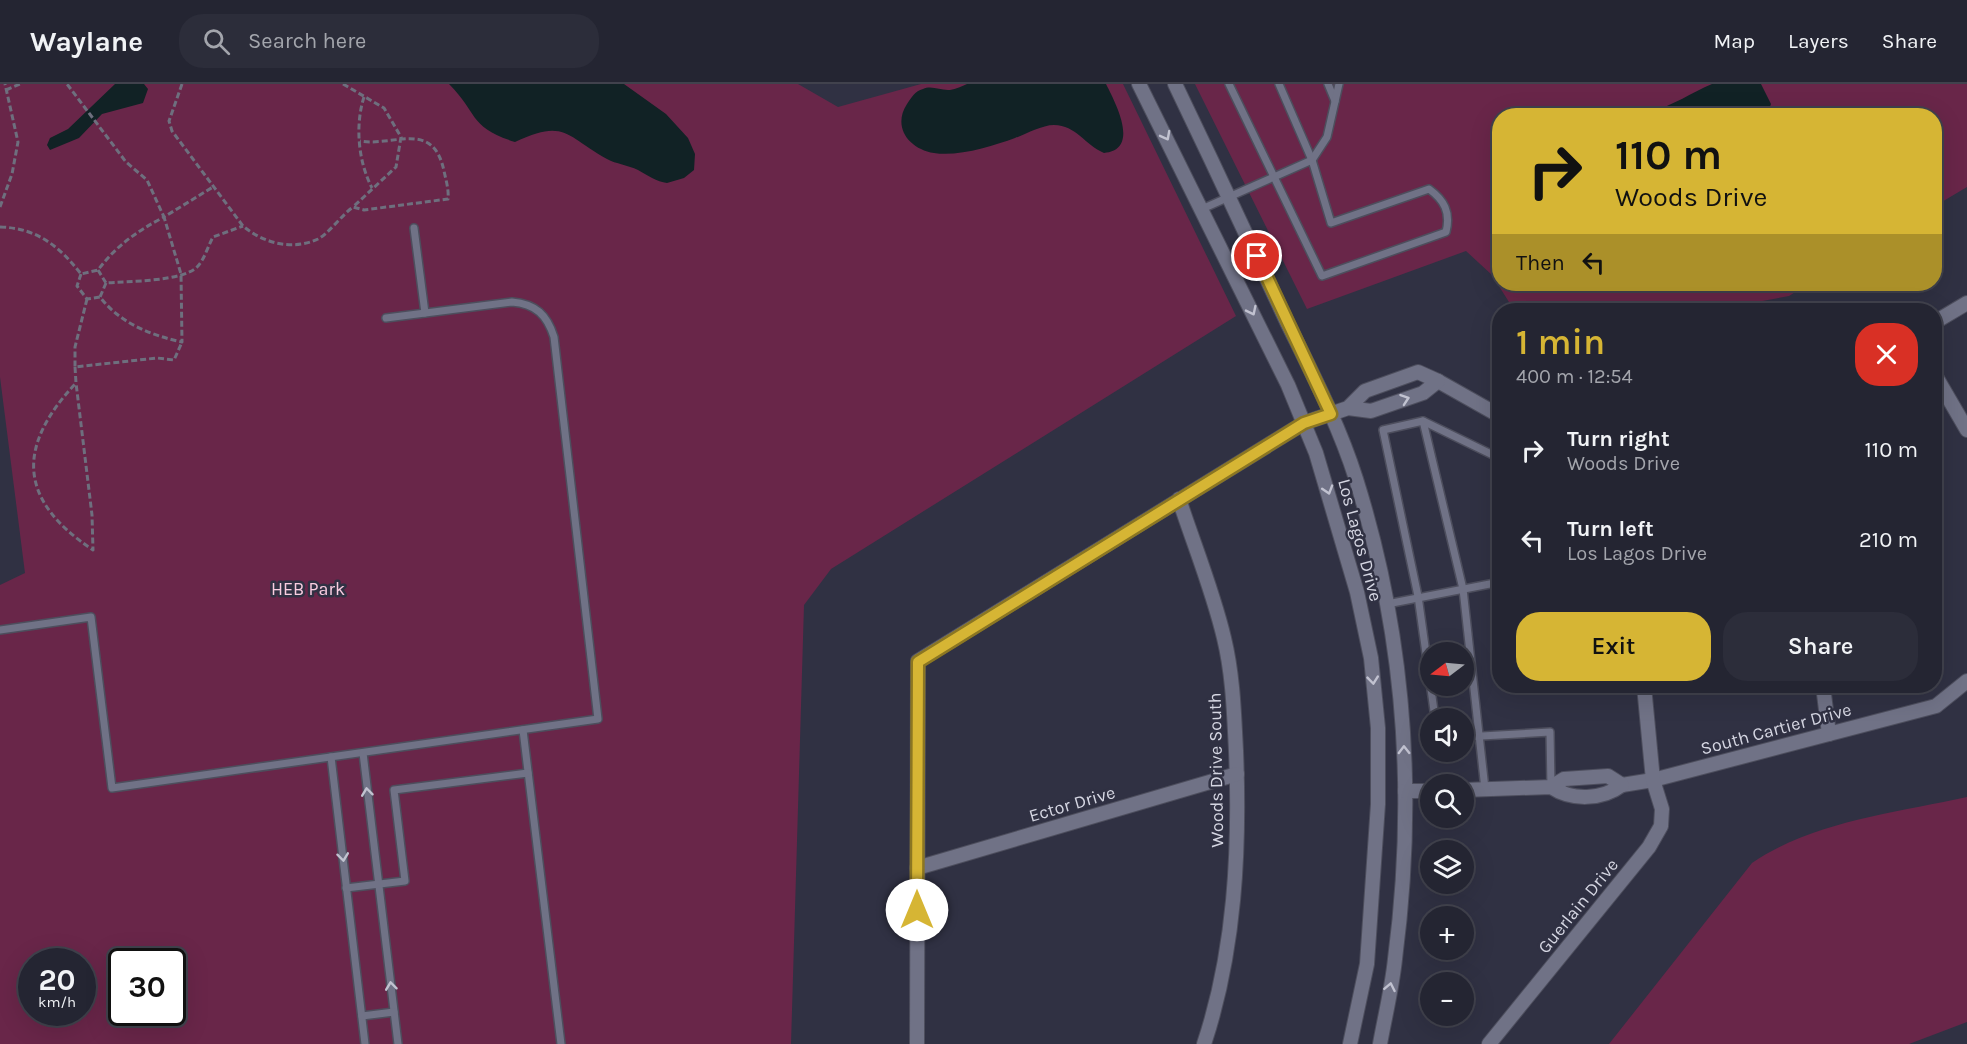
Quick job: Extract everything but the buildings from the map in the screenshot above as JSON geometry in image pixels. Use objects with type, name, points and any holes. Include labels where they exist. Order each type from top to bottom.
[{"type":"street","name":"Los Lagos Drive","points":[[1139,84],[1202,209],[1317,453],[1357,592],[1371,658],[1378,728],[1375,866],[1368,964],[1350,1044]]},
{"type":"street","name":"Los Lagos Drive","points":[[1175,84],[1331,414],[1356,478],[1387,604],[1397,651],[1404,731],[1406,852],[1395,961],[1380,1044]]},
{"type":"street","points":[[1942,318],[1967,303]]},
{"type":"street","points":[[916,1044],[918,662],[1304,423],[1348,408],[1365,391],[1418,372],[1492,412]]},
{"type":"street","points":[[1348,408],[1371,411],[1423,393],[1437,381]]},
{"type":"street","points":[[1942,387],[1967,430]]},
{"type":"street","name":"Woods Drive South","points":[[1179,499],[1224,638],[1234,694],[1238,833],[1230,930],[1212,1018],[1204,1044]]},
{"type":"street","name":"South Cartier Drive","points":[[1551,787],[1565,796],[1609,794],[1622,784],[1653,780],[1936,706],[1967,681]]},
{"type":"street","name":"Guerlain Drive","points":[[1489,1044],[1649,848],[1660,826],[1662,809],[1653,780],[1645,693]]},
{"type":"street","points":[[1824,693],[1829,734]]},
{"type":"street","name":"Ector Drive","points":[[917,868],[1237,774]]},
{"type":"street","name":"South Cartier Drive","points":[[1474,790],[1551,787],[1564,779],[1608,776],[1622,784]]},
{"type":"street","points":[[1586,777],[1588,795]]},
{"type":"street","points":[[1405,792],[1420,791]]},
{"type":"lane","points":[[1229,84],[1322,276],[1446,232],[1449,219],[1442,199],[1429,189],[1331,223],[1312,160],[1279,84]]},
{"type":"lane","points":[[1328,84],[1335,101]]},
{"type":"lane","points":[[1202,209],[1312,160],[1327,137],[1339,84]]},
{"type":"lane","points":[[414,228],[425,313]]},
{"type":"lane","points":[[0,630],[91,617],[112,789],[598,719],[554,337],[541,312],[523,303],[386,318]]},
{"type":"lane","points":[[1434,708],[1418,596],[1383,430],[1423,421],[1492,455]]},
{"type":"lane","points":[[1423,421],[1463,589],[1485,789]]},
{"type":"lane","points":[[1387,604],[1418,596],[1492,584]]},
{"type":"lane","points":[[523,730],[561,1044]]},
{"type":"lane","points":[[1474,736],[1550,732],[1551,787]]},
{"type":"lane","points":[[363,753],[398,1044]]},
{"type":"lane","points":[[331,757],[365,1044]]},
{"type":"lane","points":[[346,888],[405,881],[394,790],[528,773]]},
{"type":"lane","points":[[362,1016],[394,1012]]},
{"type":"path","points":[[0,207],[12,174],[18,142],[5,84]]},
{"type":"path","points":[[6,90],[20,84]]},
{"type":"path","points":[[67,84],[106,132],[126,162],[147,180],[164,217],[181,274],[182,342],[174,360],[157,358],[75,367]]},
{"type":"path","points":[[182,84],[169,121],[172,131],[243,226],[255,237],[272,243],[299,243],[320,238],[396,167],[401,137],[384,108],[343,84]]},
{"type":"path","points":[[364,97],[358,114],[360,141],[364,166],[372,188]]},
{"type":"path","points":[[353,207],[364,210],[448,199],[439,153],[432,145],[416,139],[401,137],[375,143],[360,141]]},
{"type":"path","points":[[81,274],[98,270],[112,251],[133,234],[213,187]]},
{"type":"path","points":[[106,283],[150,280],[193,270],[200,264],[213,237],[243,226]]},
{"type":"path","points":[[0,227],[13,227],[40,235],[59,248],[81,274]]},
{"type":"path","points":[[98,270],[106,283]]},
{"type":"path","points":[[81,274],[77,286],[87,299]]},
{"type":"path","points":[[100,297],[106,283]]},
{"type":"path","points":[[100,297],[108,307],[146,332],[182,342]]},
{"type":"path","points":[[87,299],[100,297]]},
{"type":"path","points":[[76,383],[50,413],[36,446],[33,468],[39,497],[70,533],[93,550],[92,515],[75,367],[75,347],[87,299]]},
{"type":"green space","name":"HEB Park","points":[[0,84],[798,84],[838,107],[921,84],[1123,84],[1236,316],[831,569],[804,605],[791,1044],[0,1044],[0,585],[25,573],[0,377]]},
{"type":"green space","points":[[1195,84],[1967,84],[1967,187],[1942,202],[1942,108],[1492,108],[1492,275],[1466,251],[1307,309]]},
{"type":"green space","points":[[1502,291],[1797,291],[1789,296],[1752,303],[1510,303]]},
{"type":"green space","points":[[1967,797],[1967,1022],[1909,1044],[1609,1044],[1752,863],[1802,837],[1828,828]]},
{"type":"shaded area","points":[[115,84],[144,84],[148,89],[143,103],[102,114],[79,138],[50,150],[47,145],[50,138],[68,129]]},
{"type":"shaded area","points":[[449,84],[624,84],[666,114],[688,138],[695,154],[694,170],[684,178],[663,182],[634,168],[611,161],[573,137],[555,131],[545,131],[515,142],[481,125]]},
{"type":"shaded area","points":[[967,84],[1106,84],[1122,124],[1121,143],[1115,150],[1104,153],[1068,128],[1054,125],[964,152],[934,153],[925,151],[911,142],[902,129],[901,121],[913,95],[926,88],[950,90]]},
{"type":"shaded area","points":[[1712,84],[1761,84],[1771,104],[1770,108],[1661,108]]},
{"type":"route","points":[[917,910],[918,662],[1304,423],[1331,414],[1257,256]]}]
